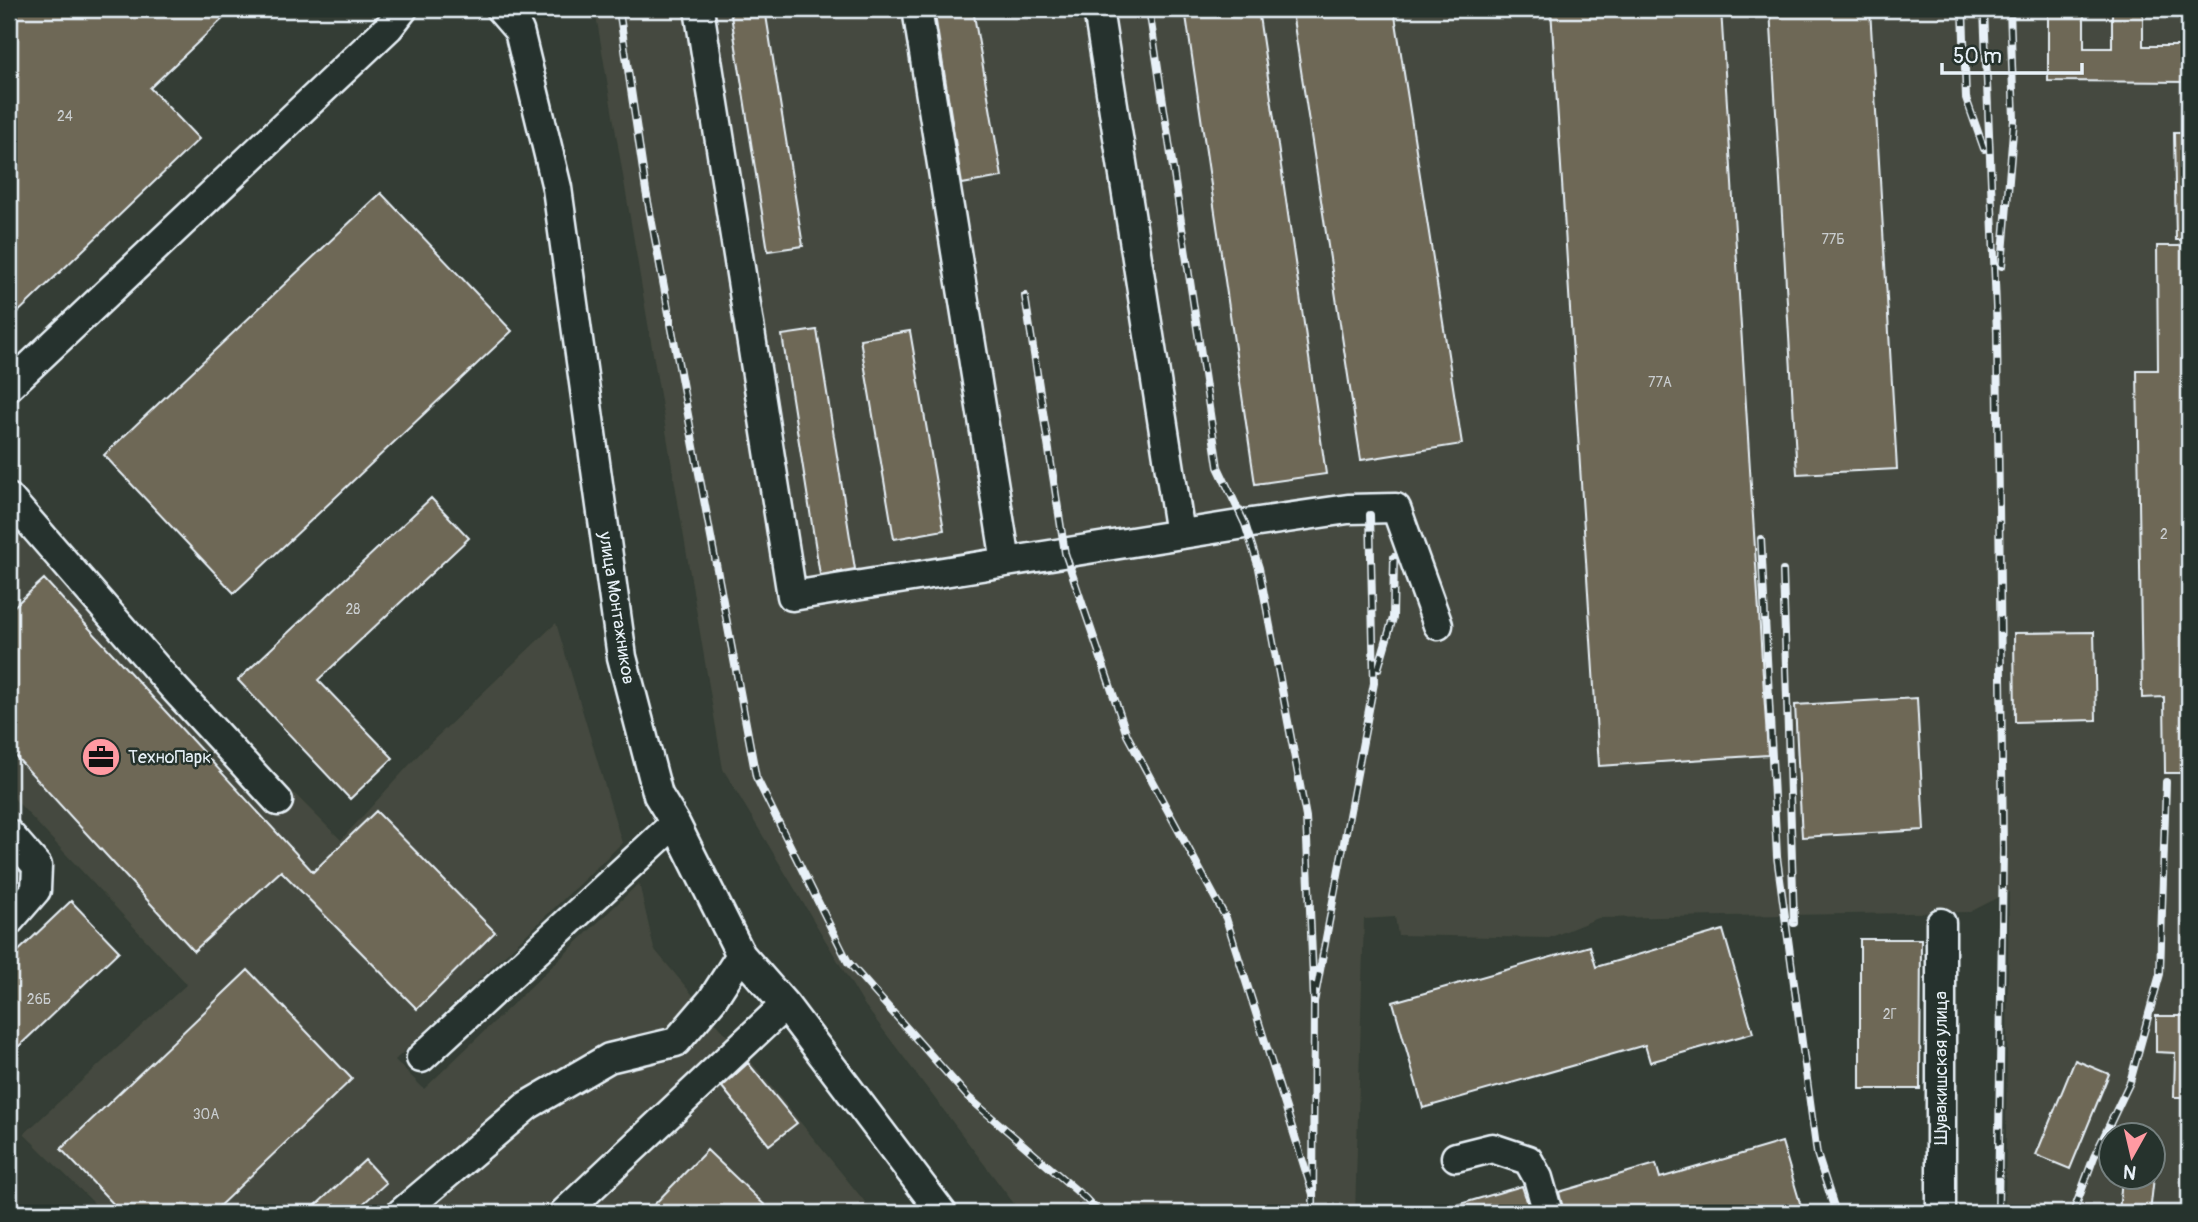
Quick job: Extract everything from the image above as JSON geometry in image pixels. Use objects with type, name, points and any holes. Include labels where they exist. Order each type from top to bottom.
[{"type":"street","points":[[9,386],[335,75],[389,27],[403,9]]},
{"type":"street","name":"улица Монтажников","points":[[500,9],[519,31],[557,188],[622,657],[658,795],[675,822],[741,955],[785,1005],[942,1213]]},
{"type":"street","points":[[699,9],[792,596],[1348,509],[1396,508],[1438,625]]},
{"type":"street","points":[[916,9],[1006,562]]},
{"type":"street","points":[[1098,9],[1180,534]]},
{"type":"street","points":[[9,498],[173,687],[278,801]]},
{"type":"street","points":[[421,1058],[675,822]]},
{"type":"street","points":[[9,834],[37,866],[36,890],[9,921]]},
{"type":"street","name":"Шувакишская улица","points":[[1941,923],[1941,1213]]},
{"type":"street","points":[[401,1213],[528,1105],[609,1058],[676,1042],[712,1000],[741,955]]},
{"type":"street","points":[[564,1213],[785,1005]]},
{"type":"street","points":[[1456,1157],[1492,1147],[1528,1160],[1538,1178],[1548,1213]]},
{"type":"shaded area","points":[[595,9],[2189,9],[2189,1213],[2005,1213],[2009,892],[1970,912],[1598,918],[1549,938],[1398,935],[1395,917],[1364,919],[1355,1213],[1021,1213],[863,1003],[723,769]]},
{"type":"shaded area","points":[[9,487],[191,691],[341,840],[423,750],[556,623],[622,843],[395,1060],[424,1089],[639,883],[654,949],[740,1048],[874,1213],[104,1213],[24,1134],[187,984],[9,793]]},
{"type":"building","points":[[9,9],[233,9],[150,88],[199,139],[9,321]]},
{"type":"building","points":[[730,9],[765,9],[803,246],[768,251]]},
{"type":"building","points":[[934,9],[973,9],[1002,177],[962,184]]},
{"type":"building","points":[[1185,9],[1258,9],[1326,474],[1255,484]]},
{"type":"building","points":[[1309,9],[1394,9],[1462,444],[1361,460],[1292,12]]},
{"type":"building","points":[[1551,9],[1721,9],[1768,755],[1599,766]]},
{"type":"building","points":[[1770,9],[1870,9],[1897,469],[1797,474]]},
{"type":"building","points":[[2048,9],[2084,9],[2084,48],[2112,48],[2112,9],[2143,9],[2143,46],[2189,46],[2189,82],[2048,81]]},
{"type":"building","points":[[2174,133],[2189,133],[2189,240],[2176,240]]},
{"type":"building","points":[[381,193],[512,331],[234,593],[104,455]]},
{"type":"building","points":[[2157,246],[2189,246],[2189,773],[2165,773],[2164,697],[2142,698],[2137,370],[2158,370]]},
{"type":"building","points":[[817,330],[855,569],[820,575],[782,335]]},
{"type":"building","points":[[910,331],[944,530],[894,539],[860,339]]},
{"type":"building","points":[[431,498],[469,538],[318,680],[393,758],[350,799],[238,680]]},
{"type":"building","points":[[44,579],[313,872],[376,811],[495,932],[417,1009],[281,871],[194,951],[9,749],[9,611]]},
{"type":"building","points":[[2094,632],[2096,720],[2015,722],[2014,633]]},
{"type":"building","points":[[1917,698],[1924,830],[1802,837],[1795,705]]},
{"type":"building","points":[[71,901],[119,951],[18,1047],[9,1038],[9,960]]},
{"type":"building","points":[[1723,930],[1753,1033],[1650,1062],[1645,1045],[1423,1108],[1393,1002],[1590,946],[1596,967]]},
{"type":"building","points":[[1860,939],[1921,939],[1920,1089],[1860,1089]]},
{"type":"building","points":[[248,970],[352,1079],[212,1213],[122,1213],[61,1149]]},
{"type":"building","points":[[2156,1016],[2189,1016],[2189,1097],[2174,1097],[2175,1053],[2156,1052]]},
{"type":"building","points":[[2075,1060],[2109,1074],[2070,1169],[2036,1155]]},
{"type":"building","points":[[748,1063],[797,1123],[769,1145],[722,1087]]},
{"type":"building","points":[[1782,1142],[1803,1213],[1564,1213],[1559,1192],[1656,1164],[1660,1178]]},
{"type":"building","points":[[707,1150],[773,1213],[646,1213]]},
{"type":"building","points":[[365,1160],[386,1183],[353,1213],[323,1213],[316,1205]]},
{"type":"building","points":[[1522,1186],[1531,1213],[1444,1213],[1443,1209]]},
{"type":"building","points":[[2121,1190],[2153,1190],[2150,1213],[2119,1213]]},
{"type":"railway","points":[[619,9],[646,191],[756,777],[848,962],[968,1097],[1099,1213]]},
{"type":"railway","points":[[1149,9],[1218,467],[1245,524],[1259,568],[1306,817],[1314,1002]]},
{"type":"railway","points":[[1963,9],[1966,98],[1984,149]]},
{"type":"railway","points":[[1984,9],[1997,332],[2003,850],[1998,1213]]},
{"type":"railway","points":[[2002,266],[2014,119],[2010,9]]},
{"type":"railway","points":[[1025,296],[1065,553],[1127,735],[1226,918],[1313,1194]]},
{"type":"railway","points":[[1313,1213],[1314,1002],[1374,683],[1370,515]]},
{"type":"railway","points":[[1761,539],[1777,857],[1817,1154],[1836,1213]]},
{"type":"railway","points":[[1378,669],[1393,618],[1394,557]]},
{"type":"railway","points":[[1783,571],[1794,923]]},
{"type":"railway","points":[[2073,1213],[2094,1157],[2130,1082],[2160,974],[2166,782]]},
{"type":"place","name":"ТехноПарк","points":[[101,757]]}]
